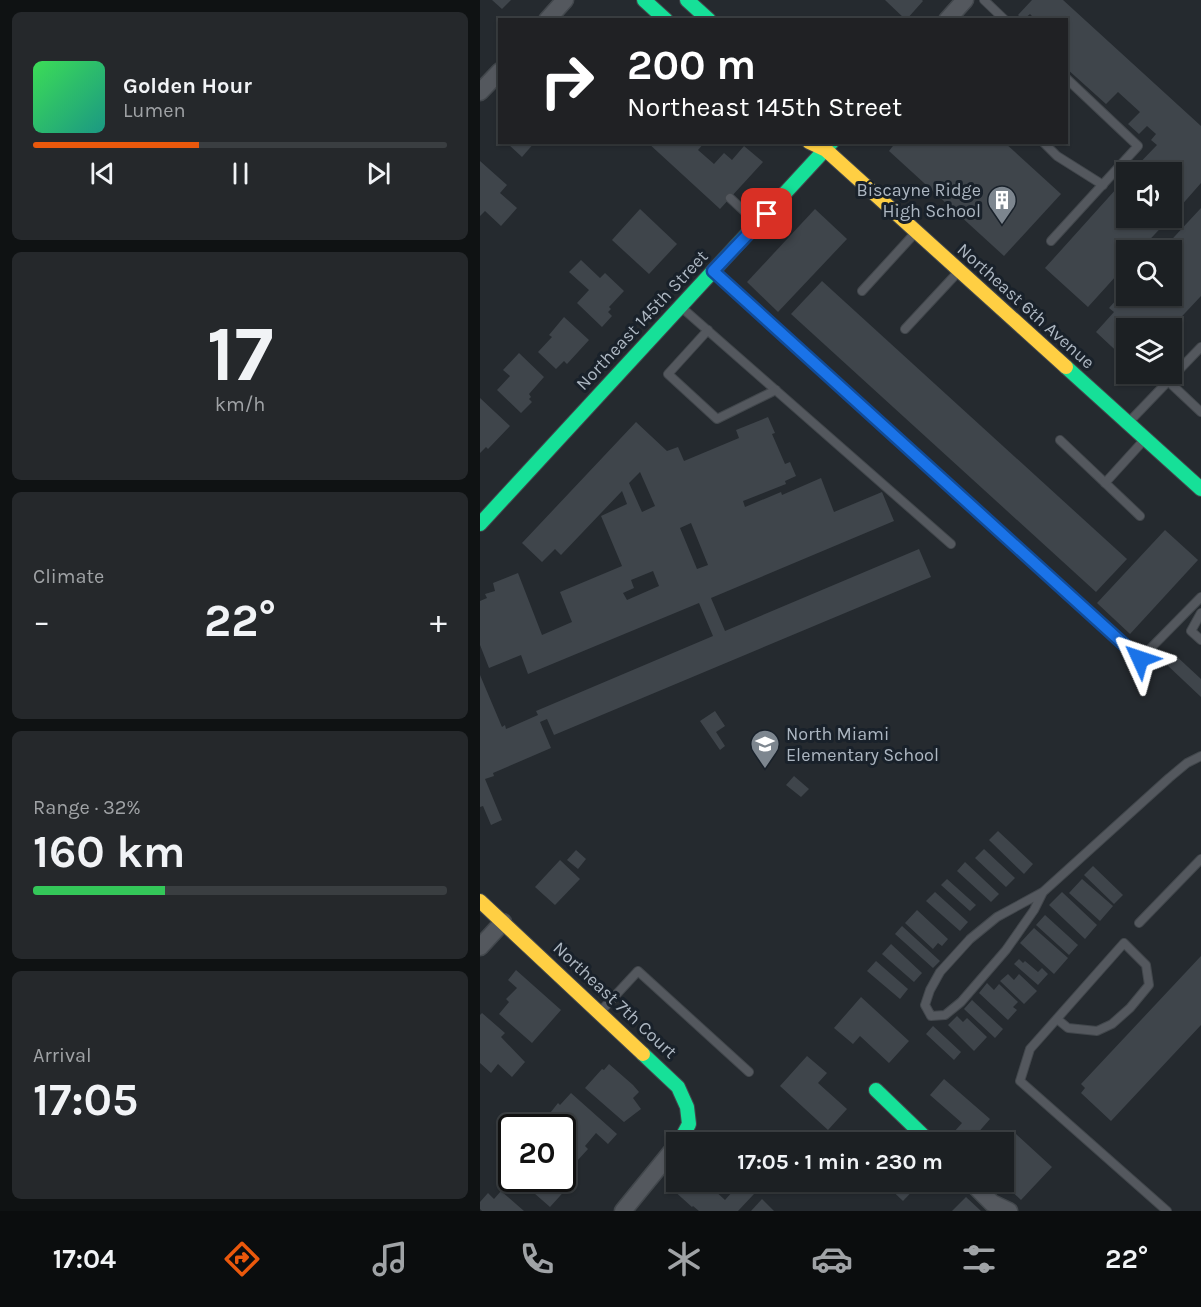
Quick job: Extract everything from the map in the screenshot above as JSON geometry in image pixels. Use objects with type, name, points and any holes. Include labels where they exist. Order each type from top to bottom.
[{"type":"street","points":[[549,18],[565,0]]},
{"type":"street","points":[[644,0],[664,18]]},
{"type":"street","points":[[687,0],[707,18]]},
{"type":"street","points":[[949,18],[965,0]]},
{"type":"street","points":[[480,92],[498,73]]},
{"type":"street","name":"Northeast 145th Street","points":[[480,524],[827,145]]},
{"type":"street","name":"Northeast 6th Avenue","points":[[827,145],[917,232],[1201,489]]},
{"type":"street","name":"Northeast 7th Court","points":[[480,902],[678,1087],[687,1107],[689,1124],[685,1132]]},
{"type":"street","points":[[480,947],[503,922]]},
{"type":"street","points":[[876,1090],[919,1132]]},
{"type":"street","points":[[628,1209],[666,1160]]},
{"type":"street","points":[[981,1192],[992,1203],[1009,1211]]},
{"type":"lane","points":[[984,0],[1003,18]]},
{"type":"lane","points":[[1051,241],[1138,146],[1068,80]]},
{"type":"lane","points":[[1046,144],[1057,156],[1102,184]]},
{"type":"lane","points":[[730,198],[757,224]]},
{"type":"lane","points":[[862,291],[917,232]]},
{"type":"lane","points":[[904,329],[959,270]]},
{"type":"lane","points":[[713,271],[1140,659],[1201,597]]},
{"type":"lane","points":[[681,306],[951,544]]},
{"type":"lane","points":[[708,330],[668,374],[717,419],[776,390]]},
{"type":"lane","points":[[1182,367],[1201,347]]},
{"type":"lane","points":[[1128,423],[1165,384]]},
{"type":"lane","points":[[1171,384],[1201,412]]},
{"type":"lane","points":[[1105,483],[1146,439]]},
{"type":"lane","points":[[1060,440],[1140,516]]},
{"type":"lane","points":[[1201,613],[1191,631],[1201,640]]},
{"type":"lane","points":[[1043,892],[1034,910],[1006,950],[962,1002],[945,1015],[931,1016],[925,1005],[930,990],[940,972],[970,939],[998,917],[1043,892],[1169,778],[1187,763],[1201,756]]},
{"type":"lane","points":[[1139,923],[1201,859]]},
{"type":"lane","points":[[1057,1019],[1068,1028],[1097,1031],[1112,1024],[1130,1008],[1149,985],[1146,965],[1124,943],[1030,1049],[1020,1081],[1167,1211]]},
{"type":"lane","points":[[599,1013],[638,971],[749,1072]]},
{"type":"building","points":[[492,0],[511,0],[502,9]]},
{"type":"building","points":[[885,0],[923,1],[908,18],[904,18]]},
{"type":"building","points":[[1032,0],[1063,0],[1201,126],[1201,183],[1182,205],[1182,162],[1141,162],[1157,145],[1151,140],[1156,134],[1147,126],[1139,134],[1128,124],[1140,112],[1118,92],[1106,104],[1068,70],[1068,18],[1034,18],[1030,14],[1021,18],[1018,15]]},
{"type":"building","points":[[508,144],[533,144],[522,157]]},
{"type":"building","points":[[649,144],[703,144],[698,150],[714,164],[724,153],[732,160],[744,146],[763,162],[720,209]]},
{"type":"building","name":"Biscayne Ridge High School","points":[[894,144],[1006,144],[1061,194],[1004,256],[889,151]]},
{"type":"building","points":[[480,161],[507,185],[500,193],[517,208],[501,226],[485,211],[480,216]]},
{"type":"building","points":[[1116,189],[1116,228],[1161,228],[1149,240],[1116,240],[1116,276],[1088,307],[1045,268]]},
{"type":"building","points":[[1201,208],[1201,296],[1180,318],[1116,318],[1116,351],[1096,332],[1114,312],[1109,308],[1116,300],[1116,306],[1182,306],[1182,240],[1171,240]]},
{"type":"building","points":[[640,209],[677,244],[649,274],[612,240]]},
{"type":"building","points":[[815,209],[847,239],[778,312],[747,282]]},
{"type":"building","points":[[581,260],[600,278],[605,273],[624,291],[609,307],[611,309],[608,312],[612,316],[602,327],[577,303],[589,290],[569,272]]},
{"type":"building","points":[[822,281],[1127,559],[1096,592],[791,314]]},
{"type":"building","points":[[564,317],[589,340],[567,364],[564,361],[556,369],[538,352],[552,337],[549,335]]},
{"type":"building","points":[[519,353],[544,377],[529,394],[532,402],[521,413],[497,390],[510,376],[503,370]]},
{"type":"building","points":[[480,398],[510,426],[488,449],[486,447],[480,453]]},
{"type":"building","points":[[768,417],[775,433],[772,434],[785,464],[790,462],[796,476],[785,481],[786,484],[743,501],[745,507],[781,492],[782,495],[821,478],[834,512],[882,492],[894,521],[711,598],[725,631],[919,549],[931,577],[554,735],[547,719],[540,722],[551,748],[493,773],[494,776],[485,779],[502,820],[491,825],[483,806],[480,807],[480,675],[502,727],[505,725],[506,729],[538,715],[536,711],[713,636],[699,603],[528,674],[521,655],[489,668],[480,645],[480,601],[487,598],[485,594],[495,591],[493,583],[518,573],[542,635],[572,622],[560,592],[622,566],[601,516],[627,504],[622,491],[561,555],[555,549],[542,562],[522,543],[636,422],[667,451],[678,447],[684,461],[739,438],[736,430]],"holes":[[[640,472],[655,506],[642,512],[629,483]],[[691,523],[708,565],[697,569],[680,528]],[[653,571],[659,586],[627,600],[623,593],[634,588],[631,580]]]},
{"type":"building","points":[[1165,530],[1198,560],[1130,634],[1097,603]]},
{"type":"building","points":[[1174,654],[1201,679],[1201,697],[1165,663]]},
{"type":"building","points":[[715,711],[725,726],[716,732],[725,746],[720,750],[700,721]]},
{"type":"building","points":[[794,776],[809,789],[801,797],[786,785]]},
{"type":"building","points":[[998,831],[1033,864],[1024,874],[989,840]]},
{"type":"building","points":[[984,849],[1015,878],[1006,887],[975,858]]},
{"type":"building","points":[[576,850],[586,859],[578,869],[567,860]]},
{"type":"building","points":[[560,860],[580,879],[555,905],[535,887]]},
{"type":"building","points":[[965,862],[999,894],[991,902],[957,871]]},
{"type":"building","points":[[1093,866],[1123,895],[1114,904],[1084,875]]},
{"type":"building","points":[[947,879],[976,905],[970,911],[941,885]]},
{"type":"building","points":[[1082,879],[1113,906],[1100,921],[1069,893]]},
{"type":"building","points":[[935,892],[968,922],[960,931],[926,901]]},
{"type":"building","points":[[1062,892],[1097,925],[1085,939],[1049,905]]},
{"type":"building","points":[[917,910],[948,939],[942,946],[938,943],[933,949],[905,923]]},
{"type":"building","points":[[1045,915],[1078,945],[1069,955],[1036,925]]},
{"type":"building","points":[[902,926],[940,961],[933,968],[895,934]]},
{"type":"building","points":[[1034,928],[1068,958],[1054,974],[1020,943]]},
{"type":"building","points":[[891,944],[922,973],[914,982],[882,954]]},
{"type":"building","points":[[1201,956],[1201,1025],[1111,1121],[1081,1093],[1085,1088],[1081,1084]]},
{"type":"building","points":[[1019,959],[1038,972],[1042,968],[1048,974],[1038,985],[1014,964]]},
{"type":"building","points":[[876,961],[908,989],[900,999],[867,971]]},
{"type":"building","points":[[516,970],[561,1010],[532,1043],[499,1014],[509,1002],[506,999],[517,988],[508,980]]},
{"type":"building","points":[[1008,974],[1014,980],[1019,974],[1037,991],[1024,1004],[1000,981]]},
{"type":"building","points":[[987,983],[994,990],[999,984],[1018,1002],[1013,1007],[1017,1010],[1008,1020],[979,993]]},
{"type":"building","points":[[861,997],[909,1041],[889,1063],[860,1036],[853,1044],[834,1028]]},
{"type":"building","points":[[972,1000],[1003,1029],[995,1038],[964,1009]]},
{"type":"building","points":[[482,1013],[505,1033],[501,1037],[525,1062],[512,1077],[498,1064],[491,1073],[480,1063],[480,1015]]},
{"type":"building","points":[[957,1016],[963,1022],[967,1018],[987,1037],[974,1051],[948,1025]]},
{"type":"building","points":[[933,1026],[961,1052],[954,1060],[926,1034]]},
{"type":"building","points":[[807,1056],[827,1073],[818,1083],[847,1109],[828,1130],[780,1086]]},
{"type":"building","points":[[609,1064],[639,1092],[633,1098],[641,1109],[624,1122],[585,1088]]},
{"type":"building","points":[[944,1079],[990,1119],[979,1132],[954,1132],[962,1123],[930,1095]]},
{"type":"building","points":[[571,1093],[617,1134],[608,1144],[596,1133],[585,1146],[588,1149],[577,1161],[576,1114],[549,1114],[558,1103],[560,1105]]},
{"type":"building","points":[[1016,1134],[1052,1167],[1021,1200],[1013,1192],[1014,1136]]},
{"type":"building","points":[[502,1192],[524,1211],[482,1211],[480,1209],[480,1202],[488,1193],[494,1199]]},
{"type":"building","points":[[533,1192],[564,1192],[550,1207]]},
{"type":"building","points":[[675,1192],[716,1192],[725,1200],[732,1192],[754,1194],[738,1211],[699,1211]]},
{"type":"building","points":[[894,1192],[912,1192],[903,1201]]},
{"type":"building","points":[[966,1197],[981,1211],[952,1211]]},
{"type":"building","points":[[762,1199],[774,1211],[751,1211]]},
{"type":"traffic: fast","points":[[644,0],[664,18]]},
{"type":"traffic: fast","points":[[687,0],[707,18]]},
{"type":"traffic: fast","points":[[480,524],[830,144]]},
{"type":"traffic: fast","points":[[1066,367],[1201,489]]},
{"type":"traffic: fast","points":[[643,1054],[678,1087],[687,1107],[689,1124],[685,1132]]},
{"type":"traffic: fast","points":[[876,1090],[920,1132]]},
{"type":"traffic: slow","points":[[813,144],[826,150],[1066,367]]},
{"type":"traffic: slow","points":[[480,901],[643,1054]]},
{"type":"place","name":"Biscayne Ridge High School","points":[[1002,226]]},
{"type":"place","name":"North Miami Elementary School","points":[[765,770]]},
{"type":"route","points":[[767,214],[713,271],[1140,659]]}]
